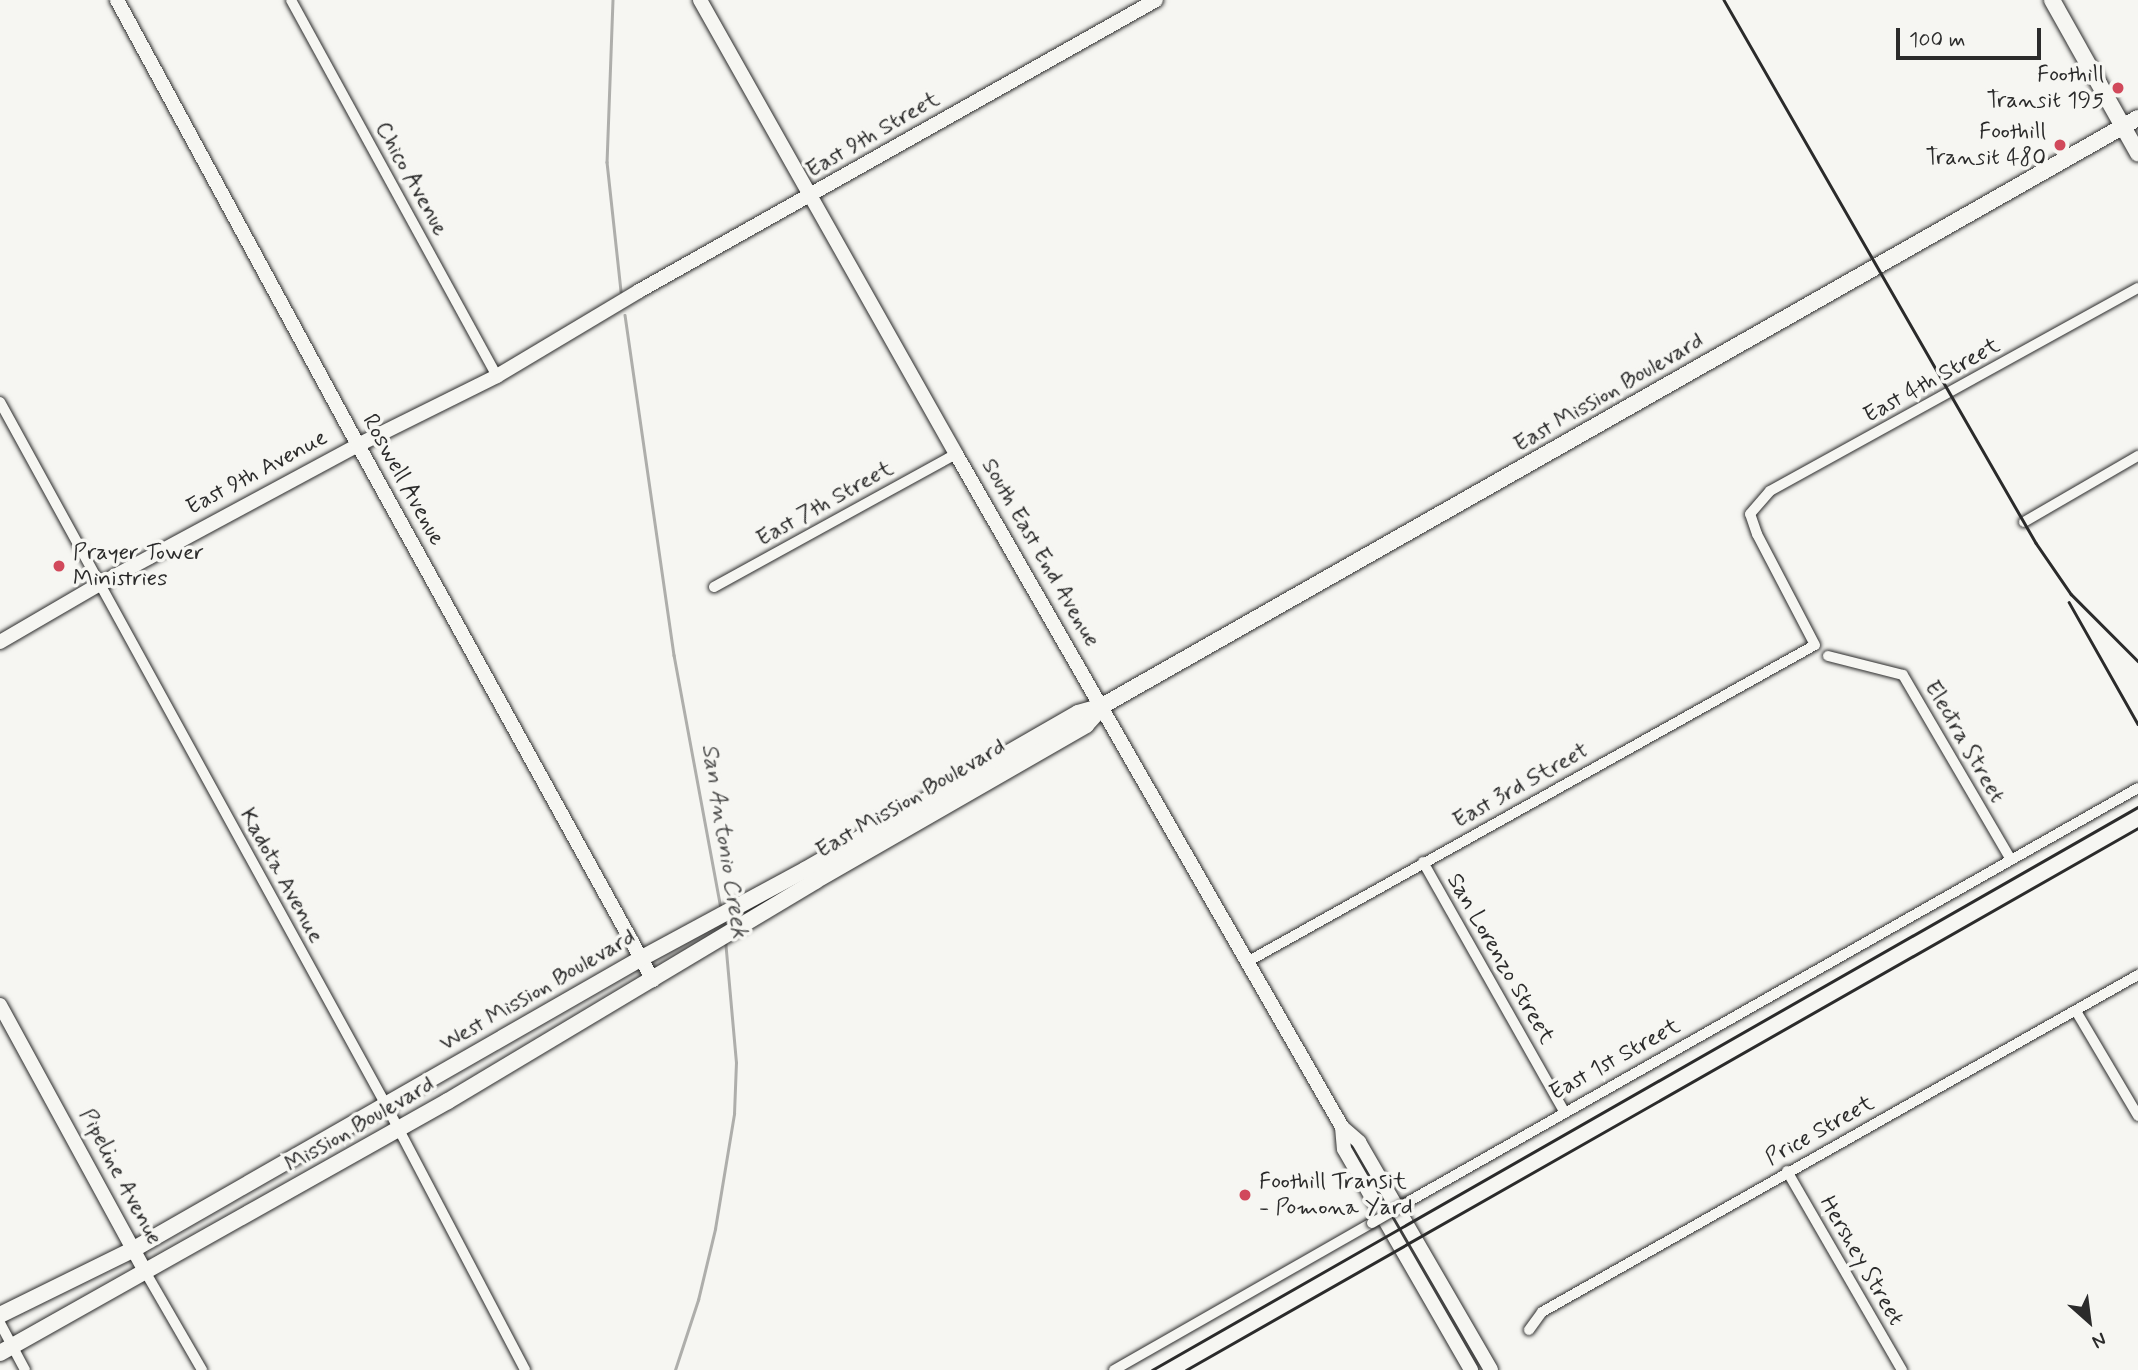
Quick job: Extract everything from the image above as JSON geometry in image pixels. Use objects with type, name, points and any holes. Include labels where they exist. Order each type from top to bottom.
[{"type":"main road","points":[[2052,0],[2138,153]]},
{"type":"main road","name":"East Mission Boulevard","points":[[730,910],[805,870],[1078,713],[1102,706],[2138,118]]},
{"type":"main road","name":"East Mission Boulevard","points":[[739,927],[1086,725],[1102,706]]},
{"type":"main road","name":"West Mission Boulevard","points":[[0,1315],[134,1249],[730,910]]},
{"type":"main road","name":"Mission Boulevard","points":[[6,1350],[397,1130],[739,927]]},
{"type":"street","name":"Roswell Avenue","points":[[117,0],[653,980]]},
{"type":"street","name":"Chico Avenue","points":[[291,0],[497,376]]},
{"type":"street","name":"South East End Avenue","points":[[700,0],[956,454],[1342,1127]]},
{"type":"street","name":"East 9th Street","points":[[611,307],[1156,0]]},
{"type":"street","name":"East 4th Street","points":[[1815,645],[1757,534],[1750,514],[1770,491],[2138,288]]},
{"type":"street","name":"East 9th Avenue","points":[[0,642],[98,585],[358,445],[497,376],[611,307]]},
{"type":"street","name":"Kadota Avenue","points":[[0,402],[98,585],[386,1105],[525,1370]]},
{"type":"street","name":"East 7th Street","points":[[714,587],[956,454]]},
{"type":"street","points":[[2024,522],[2138,456]]},
{"type":"street","name":"East 3rd Street","points":[[1247,962],[1815,645]]},
{"type":"street","name":"Electra Street","points":[[1828,656],[1903,675],[2011,859]]},
{"type":"street","name":"East 1st Street","points":[[1114,1370],[1564,1111],[2138,788]]},
{"type":"street","name":"San Lorenzo Street","points":[[1423,862],[1564,1111]]},
{"type":"street","name":"Price Street","points":[[1529,1330],[1542,1312],[1787,1171],[2138,975]]},
{"type":"street","name":"Pipeline Avenue","points":[[0,1005],[202,1370]]},
{"type":"street","points":[[2076,1011],[2138,1116]]},
{"type":"street","points":[[1342,1127],[1344,1149],[1471,1370]]},
{"type":"street","points":[[1342,1127],[1360,1142],[1490,1370]]},
{"type":"street","name":"Hershey Street","points":[[1787,1171],[1902,1370]]},
{"type":"street","points":[[0,1323],[6,1350],[25,1370]]},
{"type":"waterway","name":"San Antonio Creek","points":[[613,0],[607,162],[621,291]]},
{"type":"waterway","name":"San Antonio Creek","points":[[625,315],[674,655],[721,909]]},
{"type":"waterway","name":"San Antonio Creek","points":[[675,1370],[698,1300],[715,1229],[734,1114],[736,1063],[725,940]]},
{"type":"railway","points":[[1724,0],[2036,543],[2071,594],[2138,661]]},
{"type":"railway","points":[[2069,602],[2138,724]]},
{"type":"railway","points":[[1152,1370],[2138,807]]},
{"type":"railway","points":[[1186,1370],[2138,828]]},
{"type":"place","name":"Foothill Transit 195","points":[[2118,88]]},
{"type":"place","name":"Foothill Transit 480","points":[[2060,145]]},
{"type":"place","name":"Prayer Tower Ministries","points":[[59,566]]},
{"type":"place","name":"Foothill Transit - Pomona Yard","points":[[1245,1195]]}]
